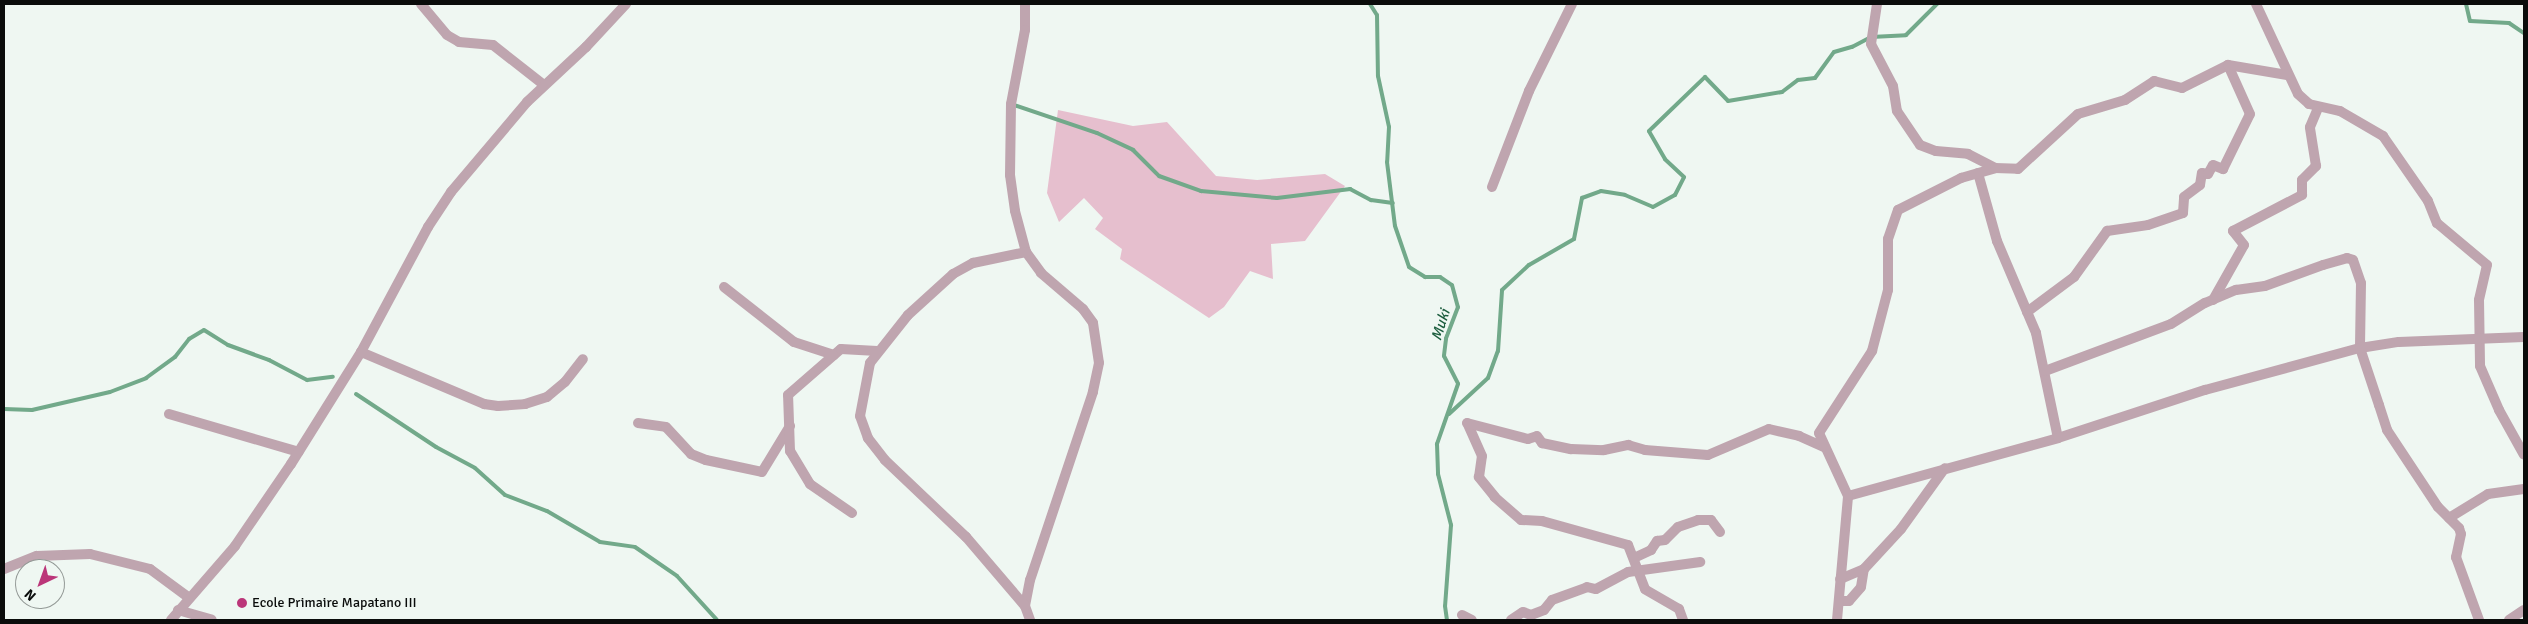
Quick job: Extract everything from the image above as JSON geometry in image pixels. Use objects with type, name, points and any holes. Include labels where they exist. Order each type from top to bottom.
[{"type":"street","points":[[421,4],[447,35],[458,42],[493,45],[544,85]]},
{"type":"street","points":[[171,620],[188,597],[235,546],[299,452],[361,352],[428,227],[451,192],[493,139],[544,85],[592,41],[626,4]]},
{"type":"street","points":[[1025,4],[1025,30],[1012,104],[1010,174],[1026,252],[1041,273],[1083,309],[1093,323],[1099,364],[1093,392],[1030,580],[1025,606]]},
{"type":"street","points":[[1492,187],[1529,91],[1572,4]]},
{"type":"street","points":[[1877,4],[1871,44],[1893,86],[1897,112],[1920,145],[1936,151],[1968,154],[1995,168]]},
{"type":"street","points":[[2256,4],[2287,75],[2298,94],[2318,108],[2340,111],[2383,136],[2428,201],[2437,224],[2487,265],[2480,291],[2478,338],[2480,366],[2499,410],[2524,454]]},
{"type":"street","points":[[2027,312],[2074,277],[2107,231],[2148,225],[2183,213],[2184,197],[2200,185],[2202,173],[2208,174],[2214,165],[2223,169],[2250,114],[2228,64]]},
{"type":"street","points":[[1837,620],[1848,496],[1819,433],[1823,422],[1872,351],[1888,290],[1888,239],[1895,214],[1946,183],[1995,168],[2018,169],[2078,114],[2125,100],[2154,81],[2182,88],[2228,64],[2287,75]]},
{"type":"street","points":[[2213,300],[2244,245],[2233,231],[2302,195],[2302,180],[2316,166],[2310,127],[2318,108]]},
{"type":"street","points":[[1978,173],[1996,241],[2027,312],[2045,370],[2058,438]]},
{"type":"street","points":[[1026,252],[973,263],[953,274],[908,315],[877,351],[868,370],[860,416],[868,438],[908,484],[966,537],[1025,606],[1030,620]]},
{"type":"street","points":[[2045,370],[2171,324],[2213,300],[2331,263],[2353,260],[2361,283],[2360,348],[2387,430],[2438,508],[2449,518],[2461,534],[2456,557],[2479,620]]},
{"type":"street","points":[[724,287],[794,342],[834,355]]},
{"type":"street","points":[[1848,496],[2058,438],[2205,390],[2360,348],[2399,342],[2524,337]]},
{"type":"street","points":[[852,513],[810,484],[790,452],[788,395],[842,349],[877,351]]},
{"type":"street","points":[[361,352],[484,404],[498,406],[525,404],[547,397],[565,382],[583,359]]},
{"type":"street","points":[[169,414],[299,452]]},
{"type":"street","points":[[638,423],[666,427],[691,454],[706,460],[762,472],[790,426]]},
{"type":"street","points":[[1683,620],[1679,609],[1645,589],[1628,545],[1542,521],[1521,520],[1495,497],[1479,477],[1482,456],[1468,423],[1528,439],[1537,436],[1542,443],[1571,449],[1604,450],[1628,445],[1644,450],[1708,455],[1769,429],[1799,436],[1824,447]]},
{"type":"street","points":[[1840,579],[1864,569],[1901,529],[1945,468]]},
{"type":"street","points":[[2449,518],[2488,494],[2524,489]]},
{"type":"street","points":[[1634,558],[1651,550],[1657,540],[1664,540],[1678,527],[1698,520],[1711,520],[1720,532]]},
{"type":"street","points":[[4,569],[37,556],[90,554],[150,569],[188,597]]},
{"type":"street","points":[[1510,620],[1523,612],[1531,615],[1544,610],[1552,600],[1587,587],[1596,589],[1637,570],[1700,562]]},
{"type":"street","points":[[1839,601],[1849,601],[1861,587],[1864,569]]},
{"type":"street","points":[[178,610],[212,620]]},
{"type":"street","points":[[2509,620],[2524,610]]},
{"type":"street","points":[[1462,615],[1472,620]]},
{"type":"shaded area","points":[[1058,110],[1133,126],[1167,122],[1216,176],[1257,180],[1325,174],[1345,186],[1305,241],[1271,244],[1273,279],[1250,271],[1224,307],[1209,318],[1120,259],[1122,249],[1095,229],[1103,218],[1084,198],[1059,222],[1047,193]]},
{"type":"waterway","name":"Muki","points":[[1370,4],[1377,15],[1378,76],[1389,127],[1387,162],[1395,226],[1409,267],[1425,277],[1440,277],[1452,285],[1458,307],[1446,339],[1444,356],[1458,384],[1437,444],[1438,474],[1451,525],[1445,606],[1447,620]]},
{"type":"waterway","points":[[1449,414],[1488,378],[1498,351],[1502,290],[1529,265],[1574,239],[1582,198],[1601,191],[1625,195],[1653,207],[1675,195],[1684,177],[1665,159],[1649,131],[1705,77],[1728,101],[1782,92],[1798,80],[1815,78],[1834,52],[1852,47],[1871,37],[1906,35],[1937,4]]},
{"type":"waterway","points":[[2466,4],[2470,21],[2509,23],[2524,33]]},
{"type":"waterway","points":[[1011,104],[1097,133],[1133,150],[1159,176],[1201,191],[1277,198],[1350,189],[1371,200],[1393,203]]},
{"type":"waterway","points":[[4,409],[32,410],[110,392],[146,378],[175,357],[189,339],[204,330],[228,345],[269,360],[307,380],[333,377]]},
{"type":"waterway","points":[[356,394],[436,447],[475,468],[505,495],[547,511],[600,542],[635,547],[677,576],[717,620]]},
{"type":"place","name":"Ecole Primaire Mapatano III","points":[[242,603]]}]
